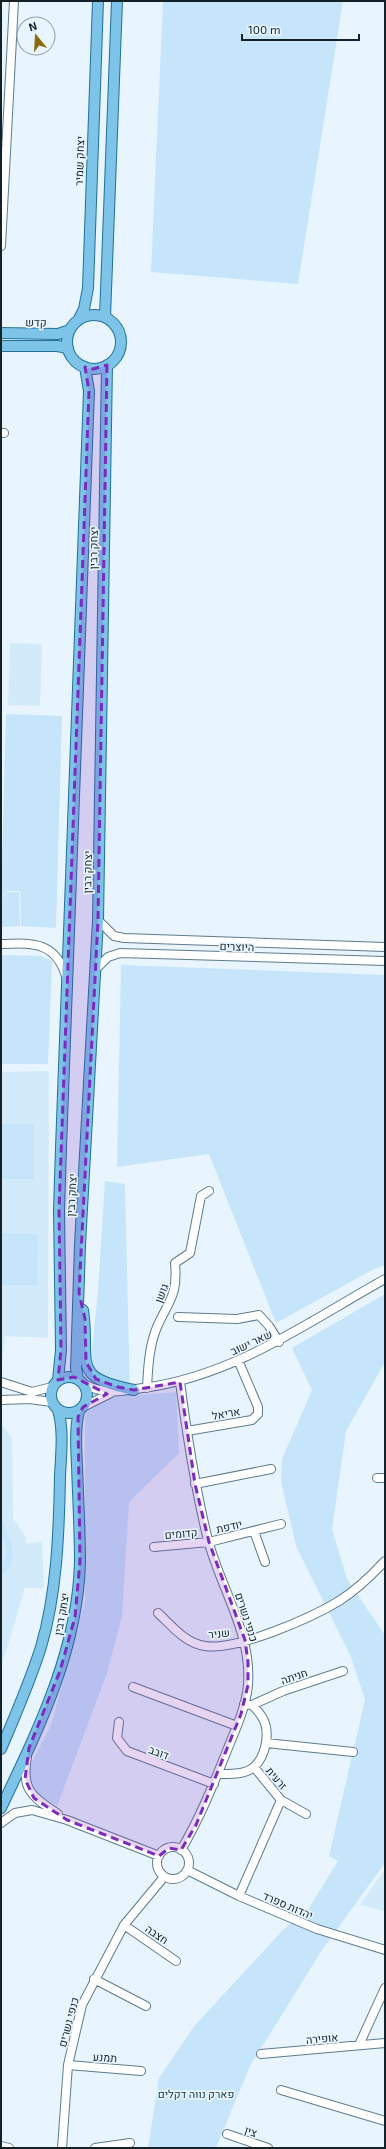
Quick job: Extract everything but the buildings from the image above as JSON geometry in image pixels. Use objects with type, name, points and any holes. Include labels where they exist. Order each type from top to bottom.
[{"type":"main road","name":"יצחק שמיר","points":[[80,320],[84,309],[88,288],[98,1]]},
{"type":"main road","points":[[105,317],[116,1]]},
{"type":"main road","points":[[87,316],[105,317],[115,324],[118,329],[122,345],[115,359],[107,365],[93,369],[85,367],[74,359],[68,348],[68,336],[70,330],[80,320],[87,316]]},
{"type":"main road","name":"קדש","points":[[1,333],[58,334],[70,330]]},
{"type":"main road","points":[[1,346],[57,346],[68,348]]},
{"type":"main road","name":"יצחק רבין","points":[[81,1381],[79,1293],[98,920],[107,365]]},
{"type":"main road","name":"יצחק רבין","points":[[55,1384],[62,1350],[60,1210],[89,391],[85,367]]},
{"type":"main road","points":[[79,1293],[84,1314],[85,1358],[89,1371],[101,1382],[134,1390]]},
{"type":"main road","points":[[66,1377],[81,1381],[88,1393],[81,1409],[71,1414],[55,1406],[50,1395],[55,1384],[66,1377]]},
{"type":"main road","name":"יצחק רבין","points":[[2,1744],[29,1681],[41,1646],[49,1608],[60,1522],[61,1428],[55,1406]]},
{"type":"main road","name":"יצחק רבין","points":[[1,1808],[29,1748],[60,1671],[75,1617],[80,1561],[76,1443],[81,1409]]},
{"type":"street","points":[[1,246],[14,1]]},
{"type":"street","name":"היוצרים","points":[[98,920],[114,936],[119,937],[385,947]]},
{"type":"street","points":[[1,944],[30,944],[48,948],[55,954],[62,964],[68,984]]},
{"type":"street","name":"היוצרים","points":[[95,970],[108,957],[115,954],[385,961]]},
{"type":"street","name":"גושן","points":[[146,1388],[152,1343],[157,1326],[173,1296],[177,1282],[175,1263],[190,1253],[201,1196],[209,1191]]},
{"type":"street","name":"שאר ישוב","points":[[81,1381],[96,1390],[114,1392],[180,1382],[214,1371],[279,1342],[385,1280]]},
{"type":"street","points":[[178,1317],[238,1319],[259,1316],[269,1326],[279,1342]]},
{"type":"street","name":"אריאל","points":[[187,1431],[252,1420],[258,1414],[258,1407],[238,1360]]},
{"type":"street","points":[[1,1382],[32,1392],[55,1384]]},
{"type":"street","name":"כנפי נשרים","points":[[180,1382],[195,1484],[209,1542],[245,1640],[248,1662],[248,1704],[237,1726],[196,1825],[181,1850]]},
{"type":"street","name":"שאר ישוב","points":[[81,1409],[114,1392]]},
{"type":"street","points":[[1,1400],[29,1400],[55,1406]]},
{"type":"street","points":[[195,1484],[271,1469]]},
{"type":"street","name":"יודפת","points":[[209,1542],[281,1524]]},
{"type":"street","name":"יודפת","points":[[254,1531],[266,1562]]},
{"type":"street","name":"קדומים","points":[[154,1547],[209,1542]]},
{"type":"street","name":"שניר","points":[[158,1613],[186,1640],[204,1646],[225,1646],[286,1626],[327,1608],[349,1594],[385,1561]]},
{"type":"street","name":"חניתה","points":[[248,1704],[343,1671]]},
{"type":"street","points":[[133,1687],[237,1726]]},
{"type":"street","points":[[218,1774],[237,1774],[254,1767],[260,1759],[266,1743],[267,1730],[263,1718],[248,1704]]},
{"type":"street","name":"דובב","points":[[120,1722],[118,1738],[127,1751],[214,1784]]},
{"type":"street","points":[[266,1743],[353,1752]]},
{"type":"street","points":[[29,1748],[25,1768],[26,1786],[34,1798],[67,1820]]},
{"type":"street","name":"זרעית","points":[[254,1767],[281,1800],[306,1814]]},
{"type":"street","points":[[240,1896],[281,1800]]},
{"type":"street","points":[[1,1823],[11,1815],[24,1810],[43,1812],[159,1856]]},
{"type":"street","points":[[169,1848],[181,1850],[188,1859],[187,1870],[177,1878],[164,1877],[157,1865],[159,1856],[169,1848]]},
{"type":"street","name":"יהדות ספרד","points":[[187,1870],[240,1896],[316,1929],[385,1950]]},
{"type":"street","name":"כנפי נשרים","points":[[62,2148],[68,2065],[82,2005],[94,1979],[124,1925],[164,1877]]},
{"type":"street","name":"חצבה","points":[[124,1925],[176,1961]]},
{"type":"street","points":[[94,1979],[146,2006]]},
{"type":"street","points":[[359,2045],[385,1988]]},
{"type":"street","name":"אופירה","points":[[261,2054],[385,2043]]},
{"type":"street","name":"תמנע","points":[[68,2065],[141,2071]]},
{"type":"street","points":[[281,2090],[385,2121]]},
{"type":"street","name":"צין","points":[[227,2134],[268,2148]]},
{"type":"street","points":[[95,2148],[130,2142]]},
{"type":"street","points":[[1,2146],[9,2148]]},
{"type":"highlighted area","points":[[107,365],[98,920],[79,1293],[85,1319],[86,1362],[96,1379],[118,1387],[134,1390],[180,1382],[195,1484],[209,1542],[245,1640],[248,1662],[248,1685],[241,1714],[196,1825],[181,1850],[169,1848],[159,1856],[67,1820],[34,1798],[25,1779],[29,1748],[60,1671],[75,1617],[80,1561],[78,1417],[83,1407],[107,1394],[74,1377],[58,1380],[61,1350],[59,1210],[89,391],[85,367],[93,369]]},
{"type":"shaded area","points":[[10,643],[42,644],[40,706],[8,705]]},
{"type":"shaded area","points":[[49,1071],[48,1338],[5,1336],[1,1373],[1,1072]]},
{"type":"shaded area","points":[[1,1423],[12,1438],[13,1518],[26,1537],[26,1544],[42,1541],[44,1588],[25,1588],[2,1665]]},
{"type":"shaded area","points":[[385,1869],[385,1911],[360,1905]]},
{"type":"green space","points":[[163,1],[343,1],[298,284],[151,272]]},
{"type":"green space","points":[[6,714],[62,716],[56,928],[21,926],[20,891],[7,891],[1,898]]},
{"type":"green space","points":[[7,892],[19,892],[20,926],[1,927],[1,899]]},
{"type":"green space","points":[[1,955],[41,956],[52,961],[48,1064],[1,1064]]},
{"type":"green space","points":[[121,965],[385,975],[385,1265],[372,1270],[276,1323],[209,1154],[117,1167]]},
{"type":"green space","points":[[1,1124],[34,1124],[34,1179],[1,1179]]},
{"type":"green space","points":[[105,1181],[125,1184],[130,1396],[176,1392],[179,1453],[129,1502],[122,1616],[107,1673],[57,1806],[33,1791],[29,1768],[51,1725],[85,1601],[85,1420],[98,1291]]},
{"type":"green space","points":[[1,1233],[38,1234],[37,1285],[1,1285]]},
{"type":"green space","name":"פארק נווה דקלים","points":[[385,1294],[385,1362],[346,1431],[332,1529],[347,1579],[385,1635],[385,1863],[322,1950],[250,2066],[216,2148],[148,2148],[159,2078],[195,2025],[284,1929],[309,1908],[338,1861],[329,1856],[365,1700],[351,1657],[296,1546],[281,1481],[282,1459],[312,1390],[292,1348]]},
{"type":"green space","points":[[1,1518],[10,1541],[13,1556],[8,1570],[1,1575],[1,1565],[8,1553],[1,1532]]}]
